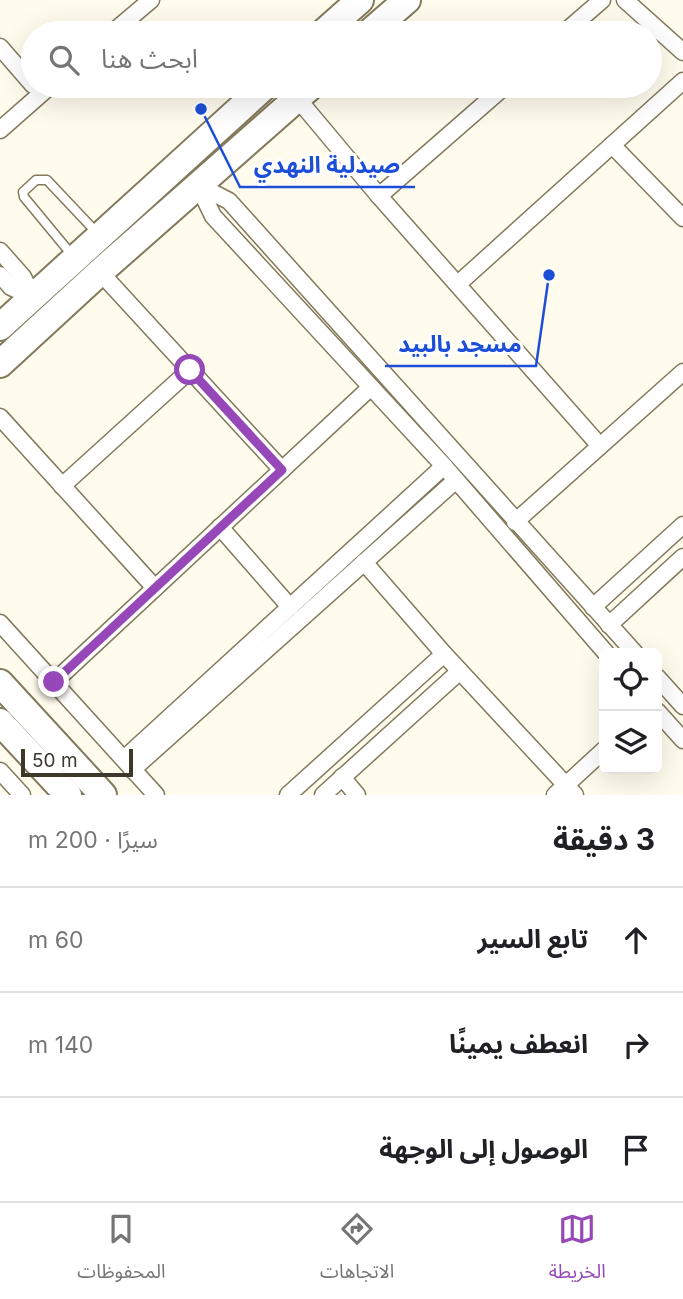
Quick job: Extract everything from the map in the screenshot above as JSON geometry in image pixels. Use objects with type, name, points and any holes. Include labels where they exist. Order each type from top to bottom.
[{"type":"main road","points":[[336,21],[360,0]]},
{"type":"main road","points":[[383,21],[407,0]]},
{"type":"main road","points":[[0,327],[252,98]]},
{"type":"main road","points":[[0,364],[297,98]]},
{"type":"main road","points":[[0,683],[103,795]]},
{"type":"main road","points":[[0,722],[68,795]]},
{"type":"street","points":[[126,21],[151,0]]},
{"type":"street","points":[[578,21],[602,0]]},
{"type":"street","points":[[625,0],[648,21]]},
{"type":"street","points":[[662,33],[683,52]]},
{"type":"street","points":[[0,47],[21,69]]},
{"type":"street","points":[[458,284],[683,81]]},
{"type":"street","points":[[0,130],[30,98]]},
{"type":"street","points":[[308,98],[379,196],[600,446]]},
{"type":"street","points":[[379,196],[491,98]]},
{"type":"street","points":[[612,145],[683,218]]},
{"type":"street","points":[[198,185],[213,216],[443,466],[602,648]]},
{"type":"street","points":[[198,185],[229,201],[630,648]]},
{"type":"street","points":[[0,251],[23,277],[33,297]]},
{"type":"street","points":[[100,272],[282,470]]},
{"type":"street","points":[[0,275],[12,288],[33,297]]},
{"type":"street","points":[[62,486],[190,370]]},
{"type":"street","points":[[515,522],[683,372]]},
{"type":"street","points":[[54,682],[371,387]]},
{"type":"street","points":[[0,417],[155,588]]},
{"type":"street","points":[[128,764],[290,607],[443,466]]},
{"type":"street","points":[[128,764],[455,481]]},
{"type":"street","points":[[593,607],[683,525]]},
{"type":"street","points":[[220,527],[290,607]]},
{"type":"street","points":[[609,625],[683,557]]},
{"type":"street","points":[[364,562],[565,792],[599,755]]},
{"type":"street","points":[[0,622],[156,795]]},
{"type":"street","points":[[288,795],[444,654]]},
{"type":"street","points":[[323,795],[460,671]]},
{"type":"street","points":[[662,683],[683,706]]},
{"type":"street","points":[[662,717],[683,740]]},
{"type":"street","points":[[0,771],[22,795]]},
{"type":"street","points":[[342,777],[358,795]]},
{"type":"lane","points":[[75,258],[24,197],[23,192],[36,180],[47,180],[100,236]]},
{"type":"place","name":"صيدلية النهدي","points":[[201,109]]},
{"type":"place","name":"مسجد بالبيد","points":[[549,275]]},
{"type":"route","points":[[54,682],[282,470],[190,370]]}]
